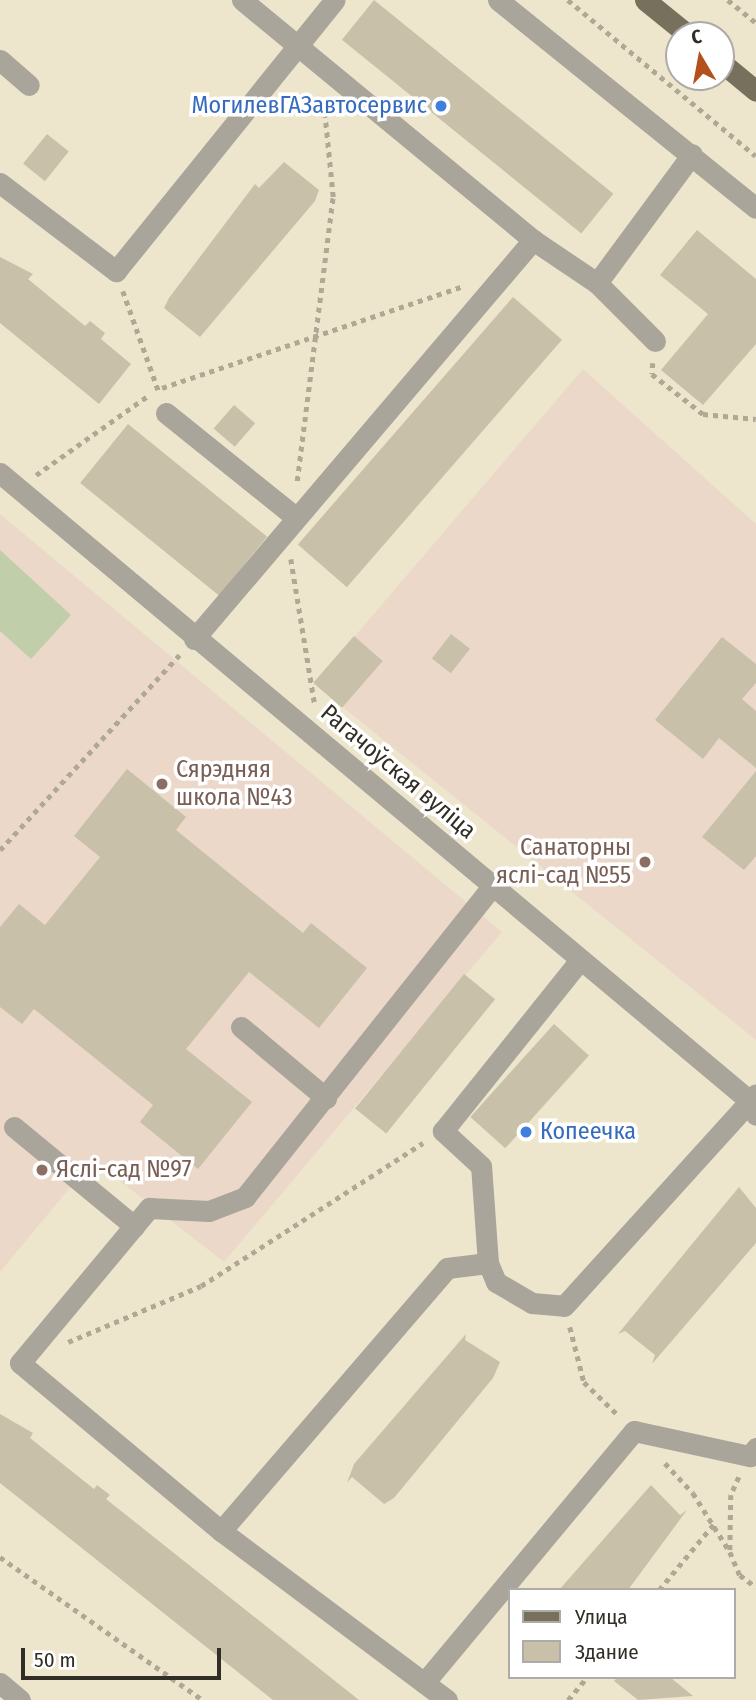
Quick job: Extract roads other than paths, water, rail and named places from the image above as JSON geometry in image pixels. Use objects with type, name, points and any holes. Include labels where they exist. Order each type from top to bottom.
[{"type":"main road","points":[[645,0],[671,21]]},
{"type":"main road","points":[[735,74],[756,91]]},
{"type":"street","points":[[242,0],[533,240],[597,283],[655,341]]},
{"type":"street","points":[[0,183],[116,271],[335,0]]},
{"type":"street","points":[[498,0],[756,208]]},
{"type":"street","points":[[0,60],[29,85]]},
{"type":"street","points":[[597,283],[692,154]]},
{"type":"street","points":[[194,639],[294,516],[533,240]]},
{"type":"street","points":[[166,413],[294,516]]},
{"type":"street","name":"Рагачоўская вуліца","points":[[0,473],[194,639],[321,740],[579,961],[754,1103]]},
{"type":"street","points":[[447,1700],[221,1531],[20,1363],[149,1208],[209,1211],[245,1197],[492,886]]},
{"type":"street","points":[[579,961],[443,1131],[481,1166],[488,1263],[496,1282],[532,1303],[564,1306],[754,1103]]},
{"type":"street","points":[[241,1027],[326,1098]]},
{"type":"street","points":[[14,1127],[134,1226]]},
{"type":"street","points":[[221,1531],[447,1268],[488,1263]]},
{"type":"street","points":[[424,1683],[634,1431],[753,1452]]},
{"type":"street","points":[[0,1683],[20,1700]]},
{"type":"place","name":"МогилевГАЗавтосервис","points":[[441,106]]},
{"type":"place","name":"Сярэдняя школа №43","points":[[162,784]]},
{"type":"place","name":"Санаторны яслі-сад №55","points":[[645,862]]},
{"type":"place","name":"Копеечка","points":[[526,1132]]},
{"type":"place","name":"Яслі-сад №97","points":[[42,1170]]}]
